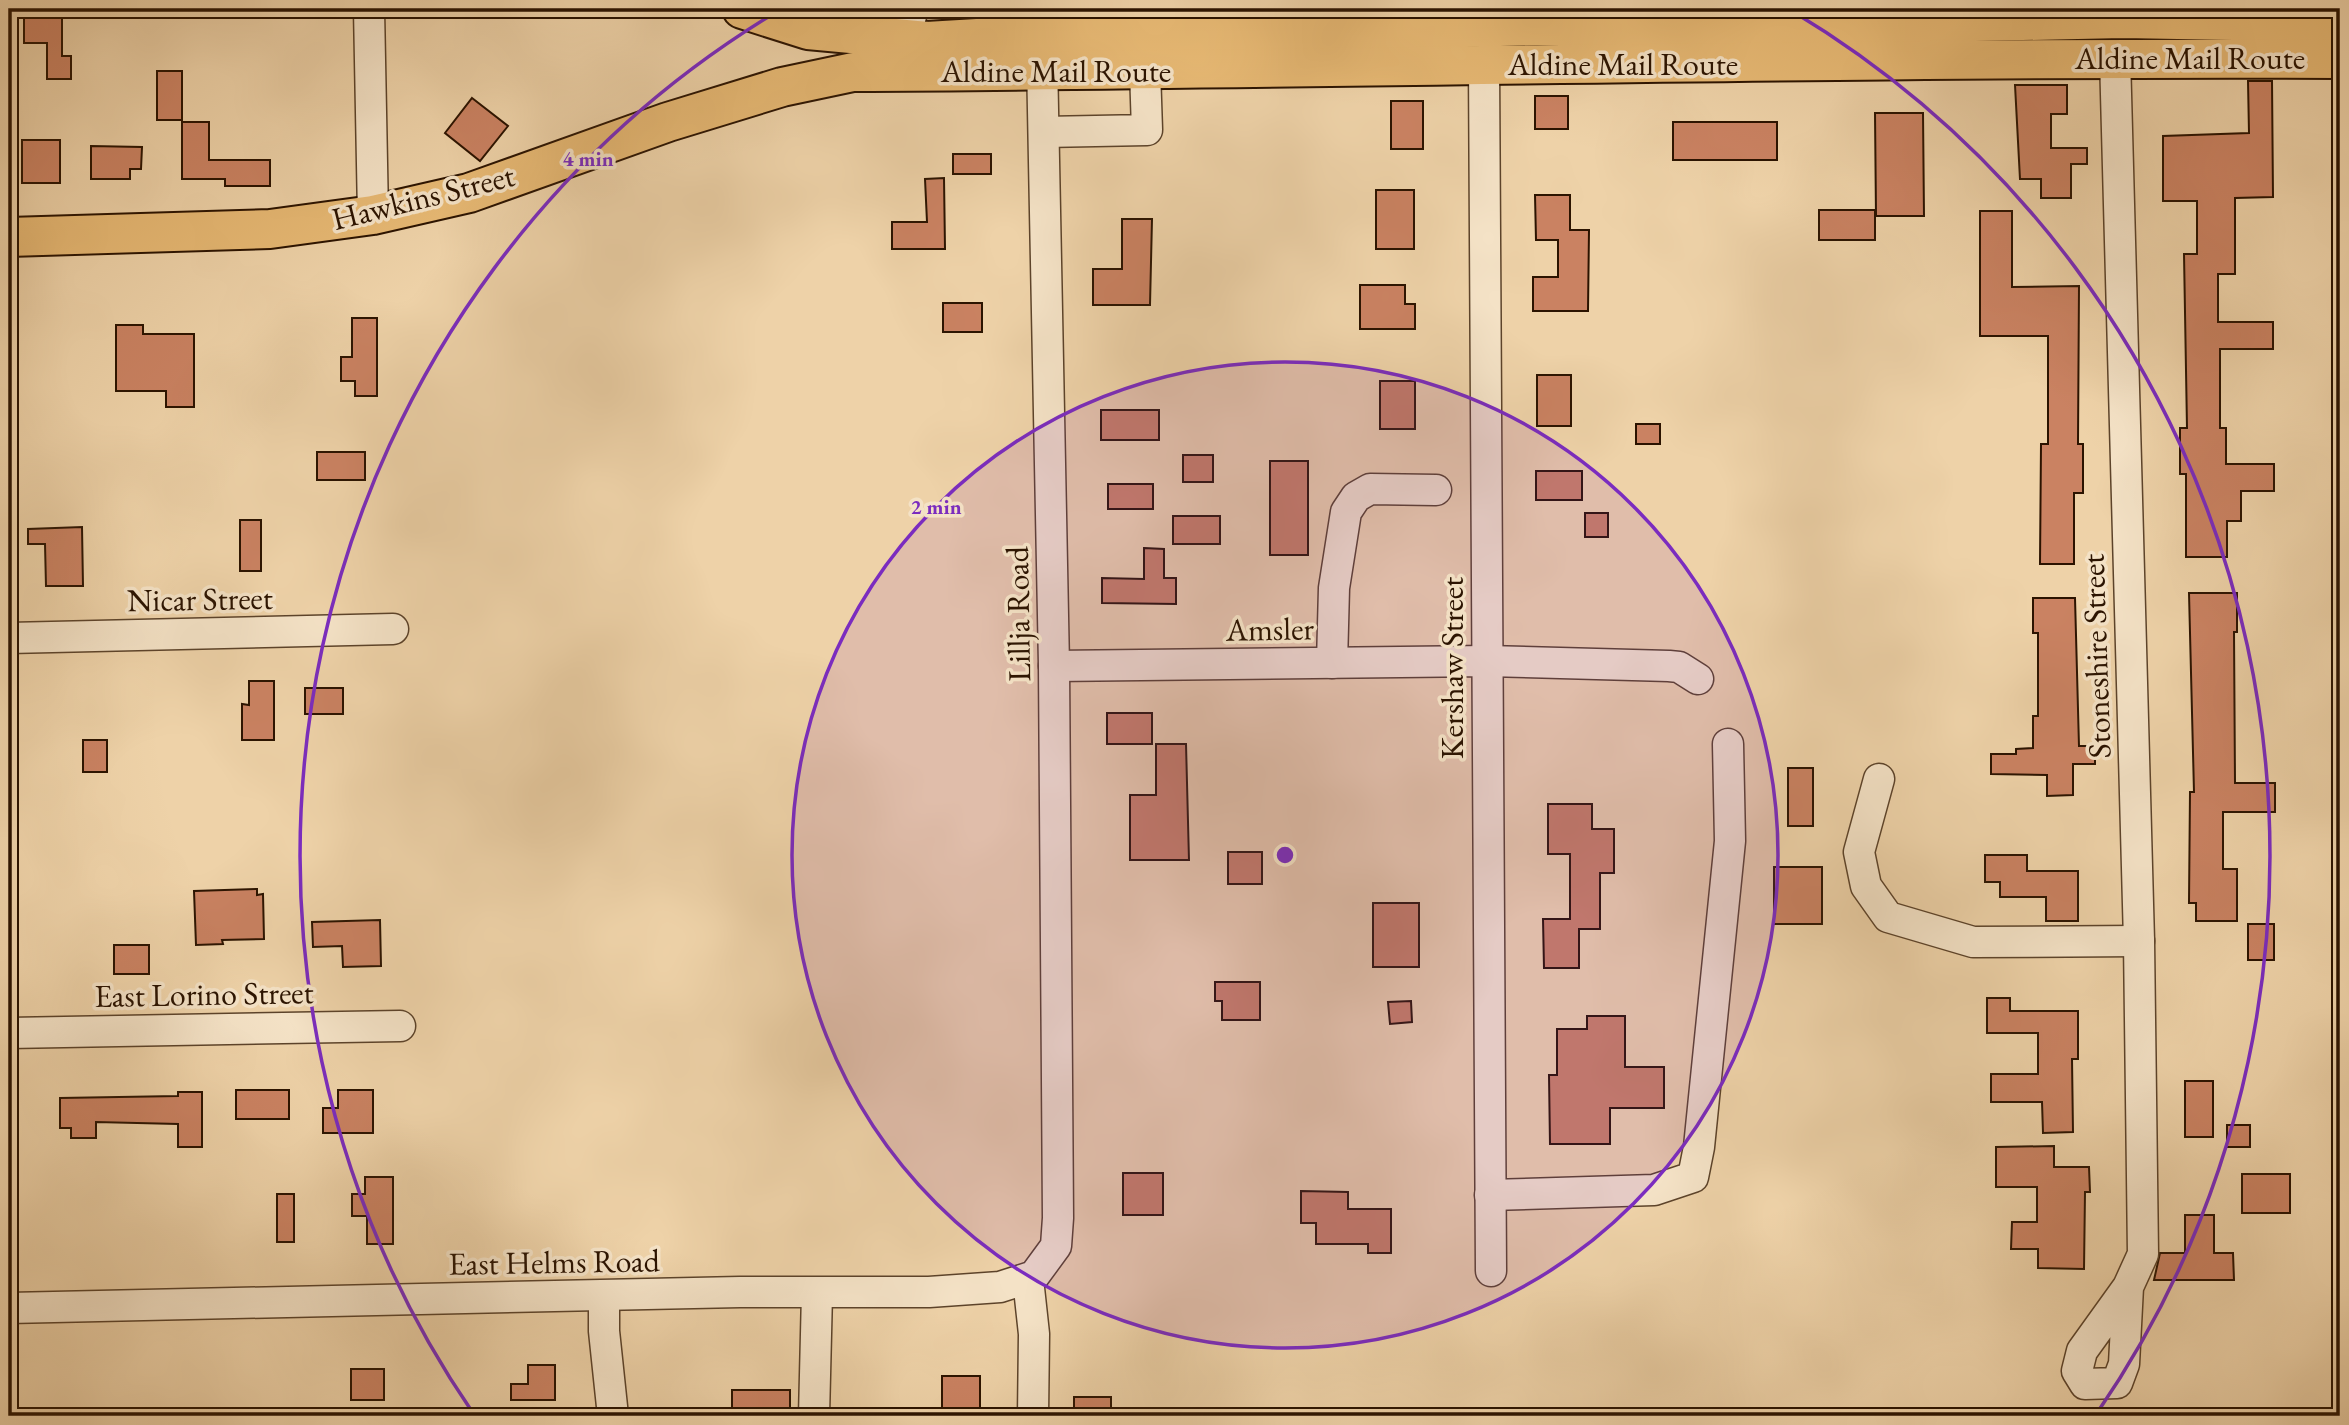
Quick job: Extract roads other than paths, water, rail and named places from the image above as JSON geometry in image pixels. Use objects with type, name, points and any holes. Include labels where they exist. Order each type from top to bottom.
[{"type":"main road","name":"Aldine Mail Route","points":[[742,9],[908,40],[1042,38],[1294,21],[1537,17],[1789,32],[2115,57],[2274,30],[2340,23]]},
{"type":"main road","name":"Aldine Mail Route","points":[[1042,38],[1146,70],[1484,64],[1789,32],[2038,15],[2274,30],[2340,59]]},
{"type":"main road","name":"Hawkins Street","points":[[9,237],[270,229],[373,215],[469,193],[668,122],[782,87],[853,72],[908,40]]},
{"type":"street","points":[[369,9],[373,215]]},
{"type":"street","name":"Lillja Road","points":[[1028,1279],[1034,1276],[1056,1246],[1058,1218],[1055,666],[1042,38]]},
{"type":"street","name":"Stoneshire Street","points":[[2115,57],[2139,941],[2143,1254],[2128,1287]]},
{"type":"street","name":"Kershaw Street","points":[[1484,64],[1491,1271]]},
{"type":"street","points":[[1044,132],[1147,130],[1146,70]]},
{"type":"street","points":[[1332,663],[1334,588],[1346,512],[1356,497],[1370,489],[1436,490]]},
{"type":"street","name":"Nicar Street","points":[[9,638],[393,629]]},
{"type":"street","name":"Amsler","points":[[1055,666],[1487,662],[1669,666],[1679,667],[1698,679]]},
{"type":"street","points":[[1490,1195],[1654,1190],[1693,1177],[1699,1147],[1730,841],[1728,744]]},
{"type":"street","points":[[1879,779],[1859,852],[1866,886],[1888,917],[1973,942],[2139,941]]},
{"type":"street","name":"East Lorino Street","points":[[9,1033],[400,1026]]},
{"type":"street","points":[[1028,1279],[1034,1334],[1033,1416]]},
{"type":"street","name":"East Helms Road","points":[[9,1308],[929,1292],[1000,1287],[1028,1279]]},
{"type":"street","points":[[814,1416],[817,1293]]},
{"type":"street","points":[[604,1296],[604,1331],[613,1416]]}]
